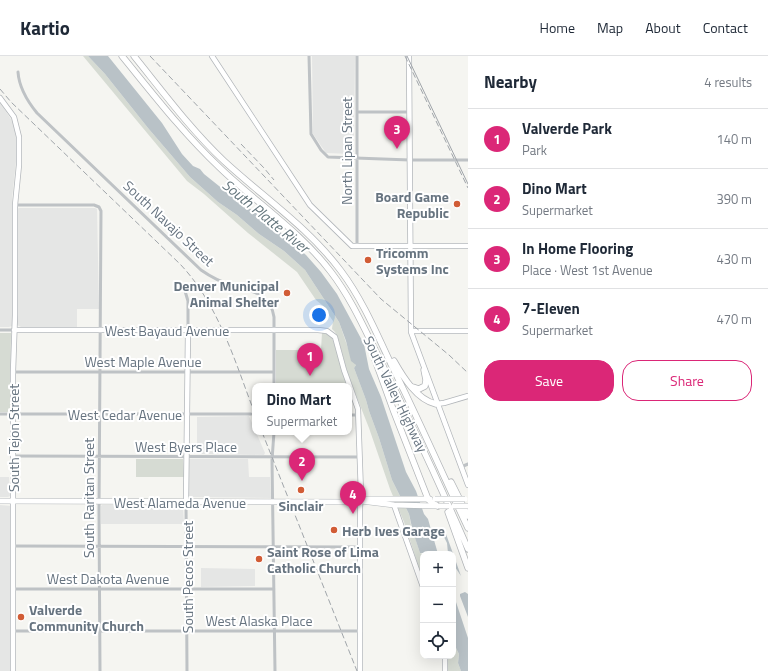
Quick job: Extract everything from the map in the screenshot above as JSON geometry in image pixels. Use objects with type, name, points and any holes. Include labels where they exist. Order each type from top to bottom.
[{"type":"highway","name":"South Valley Highway","points":[[122,56],[207,156],[309,248],[337,280],[361,322],[415,432],[468,549]]},
{"type":"highway","name":"South Valley Highway","points":[[134,56],[193,128],[220,157],[319,246],[333,261],[348,282],[379,337],[423,428],[468,528]]},
{"type":"highway","points":[[361,322],[426,499],[438,506]]},
{"type":"highway","points":[[379,337],[411,386],[424,398],[436,404]]},
{"type":"highway","points":[[411,386],[417,389],[423,388],[426,381],[424,370]]},
{"type":"highway","points":[[423,428],[468,516]]},
{"type":"highway","points":[[415,432],[444,503],[468,568]]},
{"type":"main road","name":"West Alameda Avenue","points":[[360,501],[366,499],[398,498],[467,499]]},
{"type":"main road","name":"West Alameda Avenue","points":[[0,501],[360,501],[394,505],[468,506]]},
{"type":"street","points":[[212,56],[310,205],[352,246],[468,246]]},
{"type":"street","points":[[309,56],[309,112],[311,134],[321,150],[328,157],[410,160],[468,160]]},
{"type":"street","name":"North Lipan Street","points":[[357,56],[357,246]]},
{"type":"street","points":[[410,56],[410,331],[436,404],[468,485]]},
{"type":"street","name":"South Navajo Street","points":[[18,72],[22,89],[37,113],[201,270],[213,278],[257,293],[266,299],[272,310],[274,330],[274,383]]},
{"type":"street","name":"South Tejon Street","points":[[0,98],[12,114],[18,130],[19,163],[15,205],[12,414],[14,671]]},
{"type":"street","points":[[357,112],[410,112]]},
{"type":"street","name":"South Raritan Street","points":[[15,205],[91,205],[98,206],[101,213],[99,372],[100,671]]},
{"type":"street","name":"South Pecos Street","points":[[185,291],[188,301],[186,372],[187,671]]},
{"type":"street","name":"West Bayaud Avenue","points":[[0,330],[325,330],[332,334],[336,339],[349,383]]},
{"type":"street","points":[[410,331],[468,331]]},
{"type":"street","name":"West Maple Avenue","points":[[13,372],[274,372]]},
{"type":"street","name":"West Bayaud Avenue","points":[[352,392],[359,415]]},
{"type":"street","points":[[436,404],[468,396]]},
{"type":"street","name":"West Cedar Avenue","points":[[0,414],[251,414]]},
{"type":"street","points":[[352,415],[359,415],[360,671]]},
{"type":"street","points":[[274,435],[272,457],[275,671]]},
{"type":"street","name":"West Byers Place","points":[[12,456],[360,457]]},
{"type":"street","points":[[461,467],[468,464]]},
{"type":"street","points":[[394,505],[420,579]]},
{"type":"street","points":[[13,546],[360,547]]},
{"type":"street","name":"West Dakota Avenue","points":[[14,589],[274,589]]},
{"type":"street","name":"West Alaska Place","points":[[14,631],[361,631]]},
{"type":"street","points":[[445,659],[445,671]]},
{"type":"shaded area","points":[[83,56],[88,56],[105,74],[148,128],[190,177],[218,202],[237,215],[259,234],[284,251],[305,270],[339,322],[356,365],[354,368],[392,480],[409,514],[420,553],[420,571],[404,522],[390,489],[369,428],[348,375],[339,341],[332,329],[333,321],[322,305],[316,300],[297,272],[248,233],[187,181]]},
{"type":"shaded area","points":[[88,56],[108,56],[162,123],[182,154],[193,166],[200,169],[204,174],[239,202],[262,216],[306,255],[337,294],[364,344],[369,369],[381,397],[406,472],[416,491],[424,514],[428,519],[437,551],[420,551],[420,553],[409,514],[392,480],[354,368],[356,365],[351,361],[339,322],[305,270],[284,251],[259,234],[237,215],[218,202],[190,177],[148,128],[105,74]]},
{"type":"shaded area","points":[[312,56],[355,56],[354,151],[352,154],[326,153],[313,134]]},
{"type":"shaded area","points":[[0,102],[14,124],[17,145],[12,198],[12,326],[9,327],[0,327]]},
{"type":"shaded area","points":[[17,209],[97,209],[99,309],[77,309],[77,327],[21,327],[17,325]]},
{"type":"shaded area","points":[[0,333],[11,333],[10,412],[0,412]]},
{"type":"shaded area","points":[[322,333],[326,333],[333,340],[346,383],[276,383],[276,350],[321,350]]},
{"type":"shaded area","points":[[249,416],[252,423],[252,435],[257,435],[265,453],[264,455],[197,454],[197,417]]},
{"type":"shaded area","points":[[136,459],[183,459],[184,477],[136,477]]},
{"type":"shaded area","points":[[248,459],[249,477],[270,477],[271,498],[189,497],[187,495],[188,460]]},
{"type":"shaded area","points":[[0,477],[9,477],[10,496],[8,497],[0,497]]},
{"type":"shaded area","points":[[0,505],[11,506],[11,671],[0,671]]},
{"type":"shaded area","points":[[102,505],[181,505],[183,506],[184,524],[101,524]]},
{"type":"shaded area","points":[[446,534],[452,551],[448,551],[447,543],[443,535]]},
{"type":"shaded area","points":[[456,562],[461,576],[456,568]]},
{"type":"shaded area","points":[[201,568],[255,569],[255,586],[201,587]]},
{"type":"shaded area","points":[[465,592],[468,594],[468,617],[460,596],[460,594]]},
{"type":"shaded area","points":[[456,602],[468,638],[468,671],[461,671],[458,663],[459,654],[456,648]]},
{"type":"shaded area","points":[[456,648],[459,654],[458,663],[461,671],[448,671],[448,659],[456,659]]},
{"type":"tram line","points":[[407,56],[468,184]]},
{"type":"railway","points":[[150,56],[381,299],[449,355],[468,373]]},
{"type":"railway","points":[[405,56],[468,188]]},
{"type":"railway","points":[[0,89],[11,102],[180,264],[194,280],[216,316],[225,335],[252,406]]},
{"type":"railway","points":[[241,144],[274,180]]},
{"type":"railway","points":[[263,435],[357,671]]},
{"type":"place","name":"In Home Flooring","points":[[397,149]]},
{"type":"place","name":"Board Game Republic","points":[[457,204]]},
{"type":"place","name":"Tricomm Systems Inc","points":[[368,260]]},
{"type":"place","name":"Denver Municipal Animal Shelter","points":[[287,293]]},
{"type":"place","name":"Valverde Park","points":[[310,376]]},
{"type":"place","name":"Dino Mart","points":[[302,481]]},
{"type":"place","name":"Sinclair","points":[[301,490]]},
{"type":"place","name":"7-Eleven","points":[[353,514]]},
{"type":"place","name":"Herb Ives Garage","points":[[334,530]]},
{"type":"place","name":"Saint Rose of Lima Catholic Church","points":[[259,559]]},
{"type":"place","name":"Valverde Community Church","points":[[21,617]]},
{"type":"water label","name":"South Platte River","points":[[266,216]]}]
